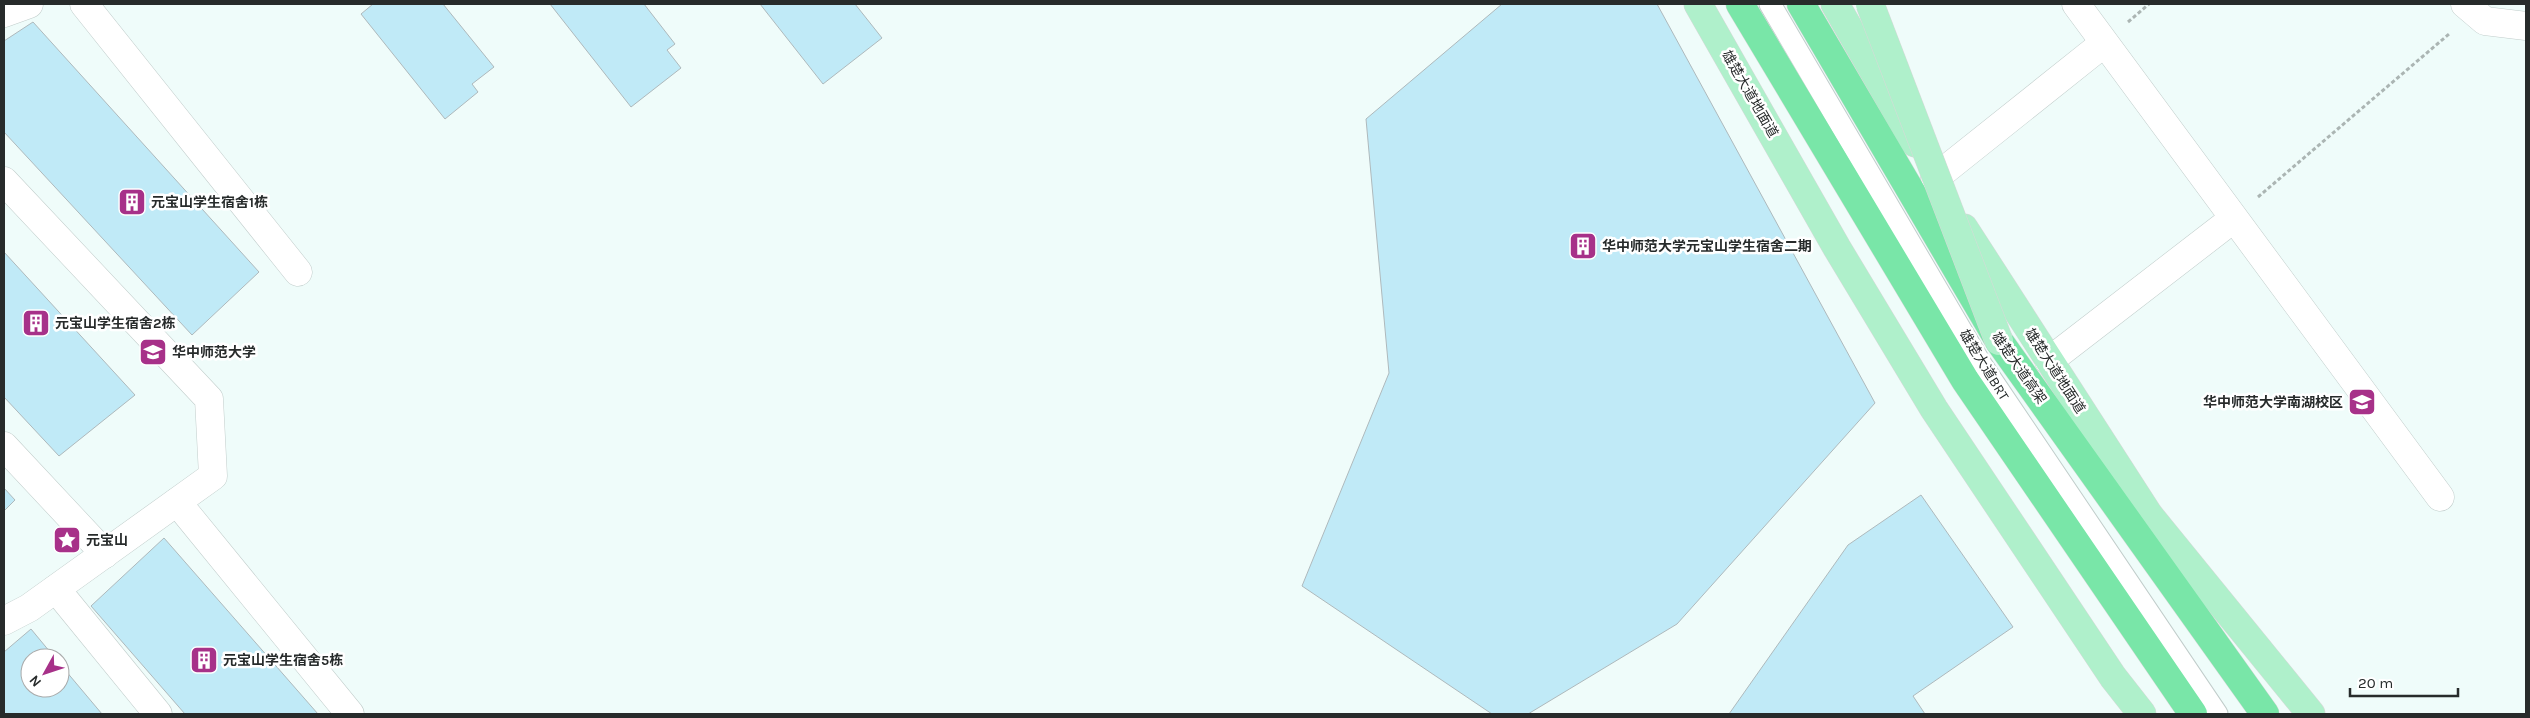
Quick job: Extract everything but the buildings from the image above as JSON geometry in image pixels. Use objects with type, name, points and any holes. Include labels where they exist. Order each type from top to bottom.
[{"type":"highway","points":[[1740,4],[1965,380],[2193,714]]},
{"type":"highway","name":"雄楚大道高架","points":[[1801,4],[1999,341],[2265,714]]},
{"type":"main road","name":"雄楚大道地面道","points":[[1698,4],[1838,248],[1934,408],[2113,677],[2142,714]]},
{"type":"main road","name":"雄楚大道地面道","points":[[1834,4],[1973,245],[2149,515],[2311,714]]},
{"type":"main road","points":[[1870,4],[1999,341]]},
{"type":"street","points":[[4,13],[29,4]]},
{"type":"street","points":[[84,4],[298,272]]},
{"type":"street","points":[[2076,4],[2103,44],[2440,497]]},
{"type":"street","points":[[2470,8],[2485,20],[2526,26]]},
{"type":"street","points":[[1935,178],[2103,44]]},
{"type":"street","points":[[4,181],[210,399],[212,476],[29,608],[4,621]]},
{"type":"street","points":[[2049,361],[2233,219]]},
{"type":"street","points":[[4,446],[105,554]]},
{"type":"street","points":[[177,502],[350,714]]},
{"type":"street","points":[[56,589],[158,714]]},
{"type":"lane","name":"雄楚大道BRT","points":[[1770,4],[1981,364],[2217,714]]},
{"type":"path","points":[[2233,219],[2470,8]]},
{"type":"place","name":"元宝山学生宿舍1栋","points":[[132,202]]},
{"type":"place","name":"华中师范大学元宝山学生宿舍二期","points":[[1583,246]]},
{"type":"place","name":"元宝山学生宿舍2栋","points":[[36,323]]},
{"type":"place","name":"华中师范大学","points":[[153,352]]},
{"type":"place","name":"华中师范大学南湖校区","points":[[2362,402]]},
{"type":"place","name":"元宝山","points":[[67,540]]},
{"type":"place","name":"元宝山学生宿舍5栋","points":[[204,660]]}]
